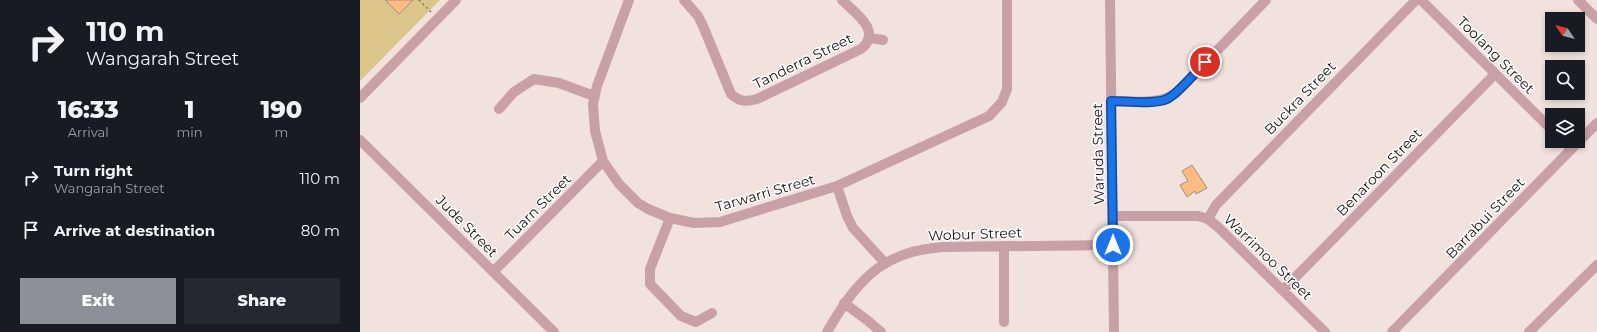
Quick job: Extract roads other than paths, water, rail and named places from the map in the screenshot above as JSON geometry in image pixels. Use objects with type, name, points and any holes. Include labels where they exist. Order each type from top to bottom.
[{"type":"street","points":[[360,98],[456,0]]},
{"type":"street","name":"Tarwarri Street","points":[[630,0],[600,75],[594,96],[594,131],[603,160],[619,184],[628,194],[648,209],[670,218],[694,223],[720,222],[837,186],[989,116],[1002,102],[1007,89],[1007,0]]},
{"type":"street","name":"Tanderra Street","points":[[684,0],[698,16],[704,26],[732,94],[743,101],[757,99],[861,49],[870,38]]},
{"type":"street","points":[[842,0],[869,28],[870,38],[883,40]]},
{"type":"street","name":"Waruda Street","points":[[1110,0],[1114,332]]},
{"type":"street","points":[[1111,101],[1156,101],[1166,99],[1175,94],[1266,0]]},
{"type":"street","name":"Buckra Street","points":[[1208,219],[1216,205],[1416,0]]},
{"type":"street","name":"Toolang Street","points":[[1421,0],[1545,123]]},
{"type":"street","points":[[1578,0],[1597,19]]},
{"type":"street","name":"Benaroon Street","points":[[1283,290],[1495,74]]},
{"type":"street","points":[[499,109],[514,92],[534,79],[559,83],[594,96]]},
{"type":"street","name":"Barrabui Street","points":[[1392,332],[1597,123]]},
{"type":"street","name":"Jude Street","points":[[360,140],[554,332]]},
{"type":"street","name":"Tuarn Street","points":[[493,272],[603,160]]},
{"type":"street","points":[[837,186],[847,216],[853,228],[885,263]]},
{"type":"street","name":"Warrimoo Street","points":[[1113,216],[1198,216],[1208,219],[1325,332]]},
{"type":"street","points":[[670,218],[650,269],[650,284],[681,316],[696,322],[712,313]]},
{"type":"street","name":"Wobur Street","points":[[826,332],[844,303],[873,270],[907,253],[928,248],[1113,245]]},
{"type":"street","points":[[1004,246],[1004,322]]},
{"type":"street","points":[[1529,332],[1597,265]]},
{"type":"street","points":[[844,303],[881,332]]}]
